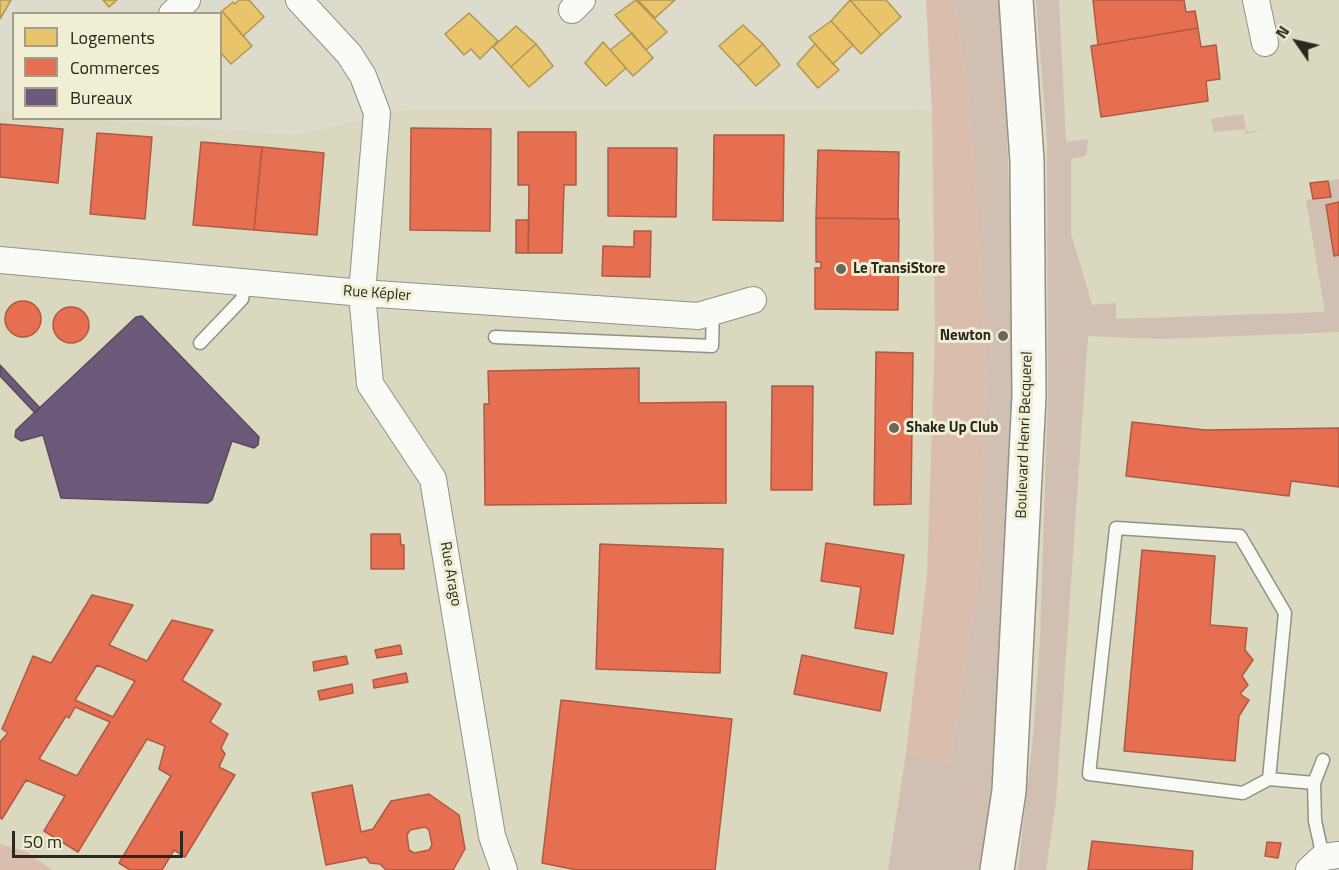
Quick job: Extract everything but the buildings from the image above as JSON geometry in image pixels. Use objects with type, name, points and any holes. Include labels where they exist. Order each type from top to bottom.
[{"type":"main road","name":"Boulevard Henri Becquerel","points":[[998,870],[1009,791],[1029,396],[1027,161],[1016,0]]},
{"type":"street","points":[[174,12],[187,0]]},
{"type":"street","name":"Rue Arago","points":[[299,0],[349,54],[363,76],[377,113],[362,293],[370,384],[433,479],[492,836],[504,870]]},
{"type":"street","points":[[1256,0],[1265,43]]},
{"type":"street","name":"Rue Képler","points":[[0,260],[362,293],[698,316],[753,300]]},
{"type":"lane","points":[[200,343],[242,299],[245,283]]},
{"type":"lane","points":[[495,337],[712,346],[713,311]]},
{"type":"lane","points":[[1269,779],[1285,613],[1240,536],[1116,528],[1089,774],[1243,793],[1269,779],[1314,783]]},
{"type":"lane","points":[[1323,760],[1314,783],[1315,821],[1324,860]]},
{"type":"shaded area","points":[[926,0],[1339,0],[1339,870],[52,870],[27,852],[0,844],[0,112],[12,113],[12,120],[96,120],[297,135],[404,110],[931,109]]},
{"type":"shaded area","points":[[926,0],[954,0],[971,115],[987,382],[978,578],[950,763],[906,753],[927,576],[935,333],[932,109]]},
{"type":"shaded area","points":[[954,0],[999,0],[1006,103],[1013,316],[1008,523],[996,751],[981,870],[888,870],[906,753],[950,763],[978,578],[987,382],[971,115]]},
{"type":"shaded area","points":[[1036,0],[1059,0],[1066,142],[1088,139],[1086,156],[1071,159],[1071,233],[1092,305],[1116,303],[1116,319],[1325,312],[1306,200],[1331,197],[1328,181],[1339,179],[1339,202],[1326,206],[1334,255],[1339,255],[1339,332],[1162,339],[1088,336],[1056,801],[1046,870],[1018,870],[1033,737],[1040,638],[1048,397],[1047,141]]},
{"type":"shaded area","points":[[1243,114],[1247,132],[1264,130],[1246,134],[1245,129],[1214,132],[1211,119]]},
{"type":"shaded area","points":[[0,844],[27,852],[52,870],[0,870]]},
{"type":"place","name":"Le TransiStore","points":[[841,269]]},
{"type":"place","name":"Newton","points":[[1003,336]]},
{"type":"place","name":"Shake Up Club","points":[[894,428]]}]
